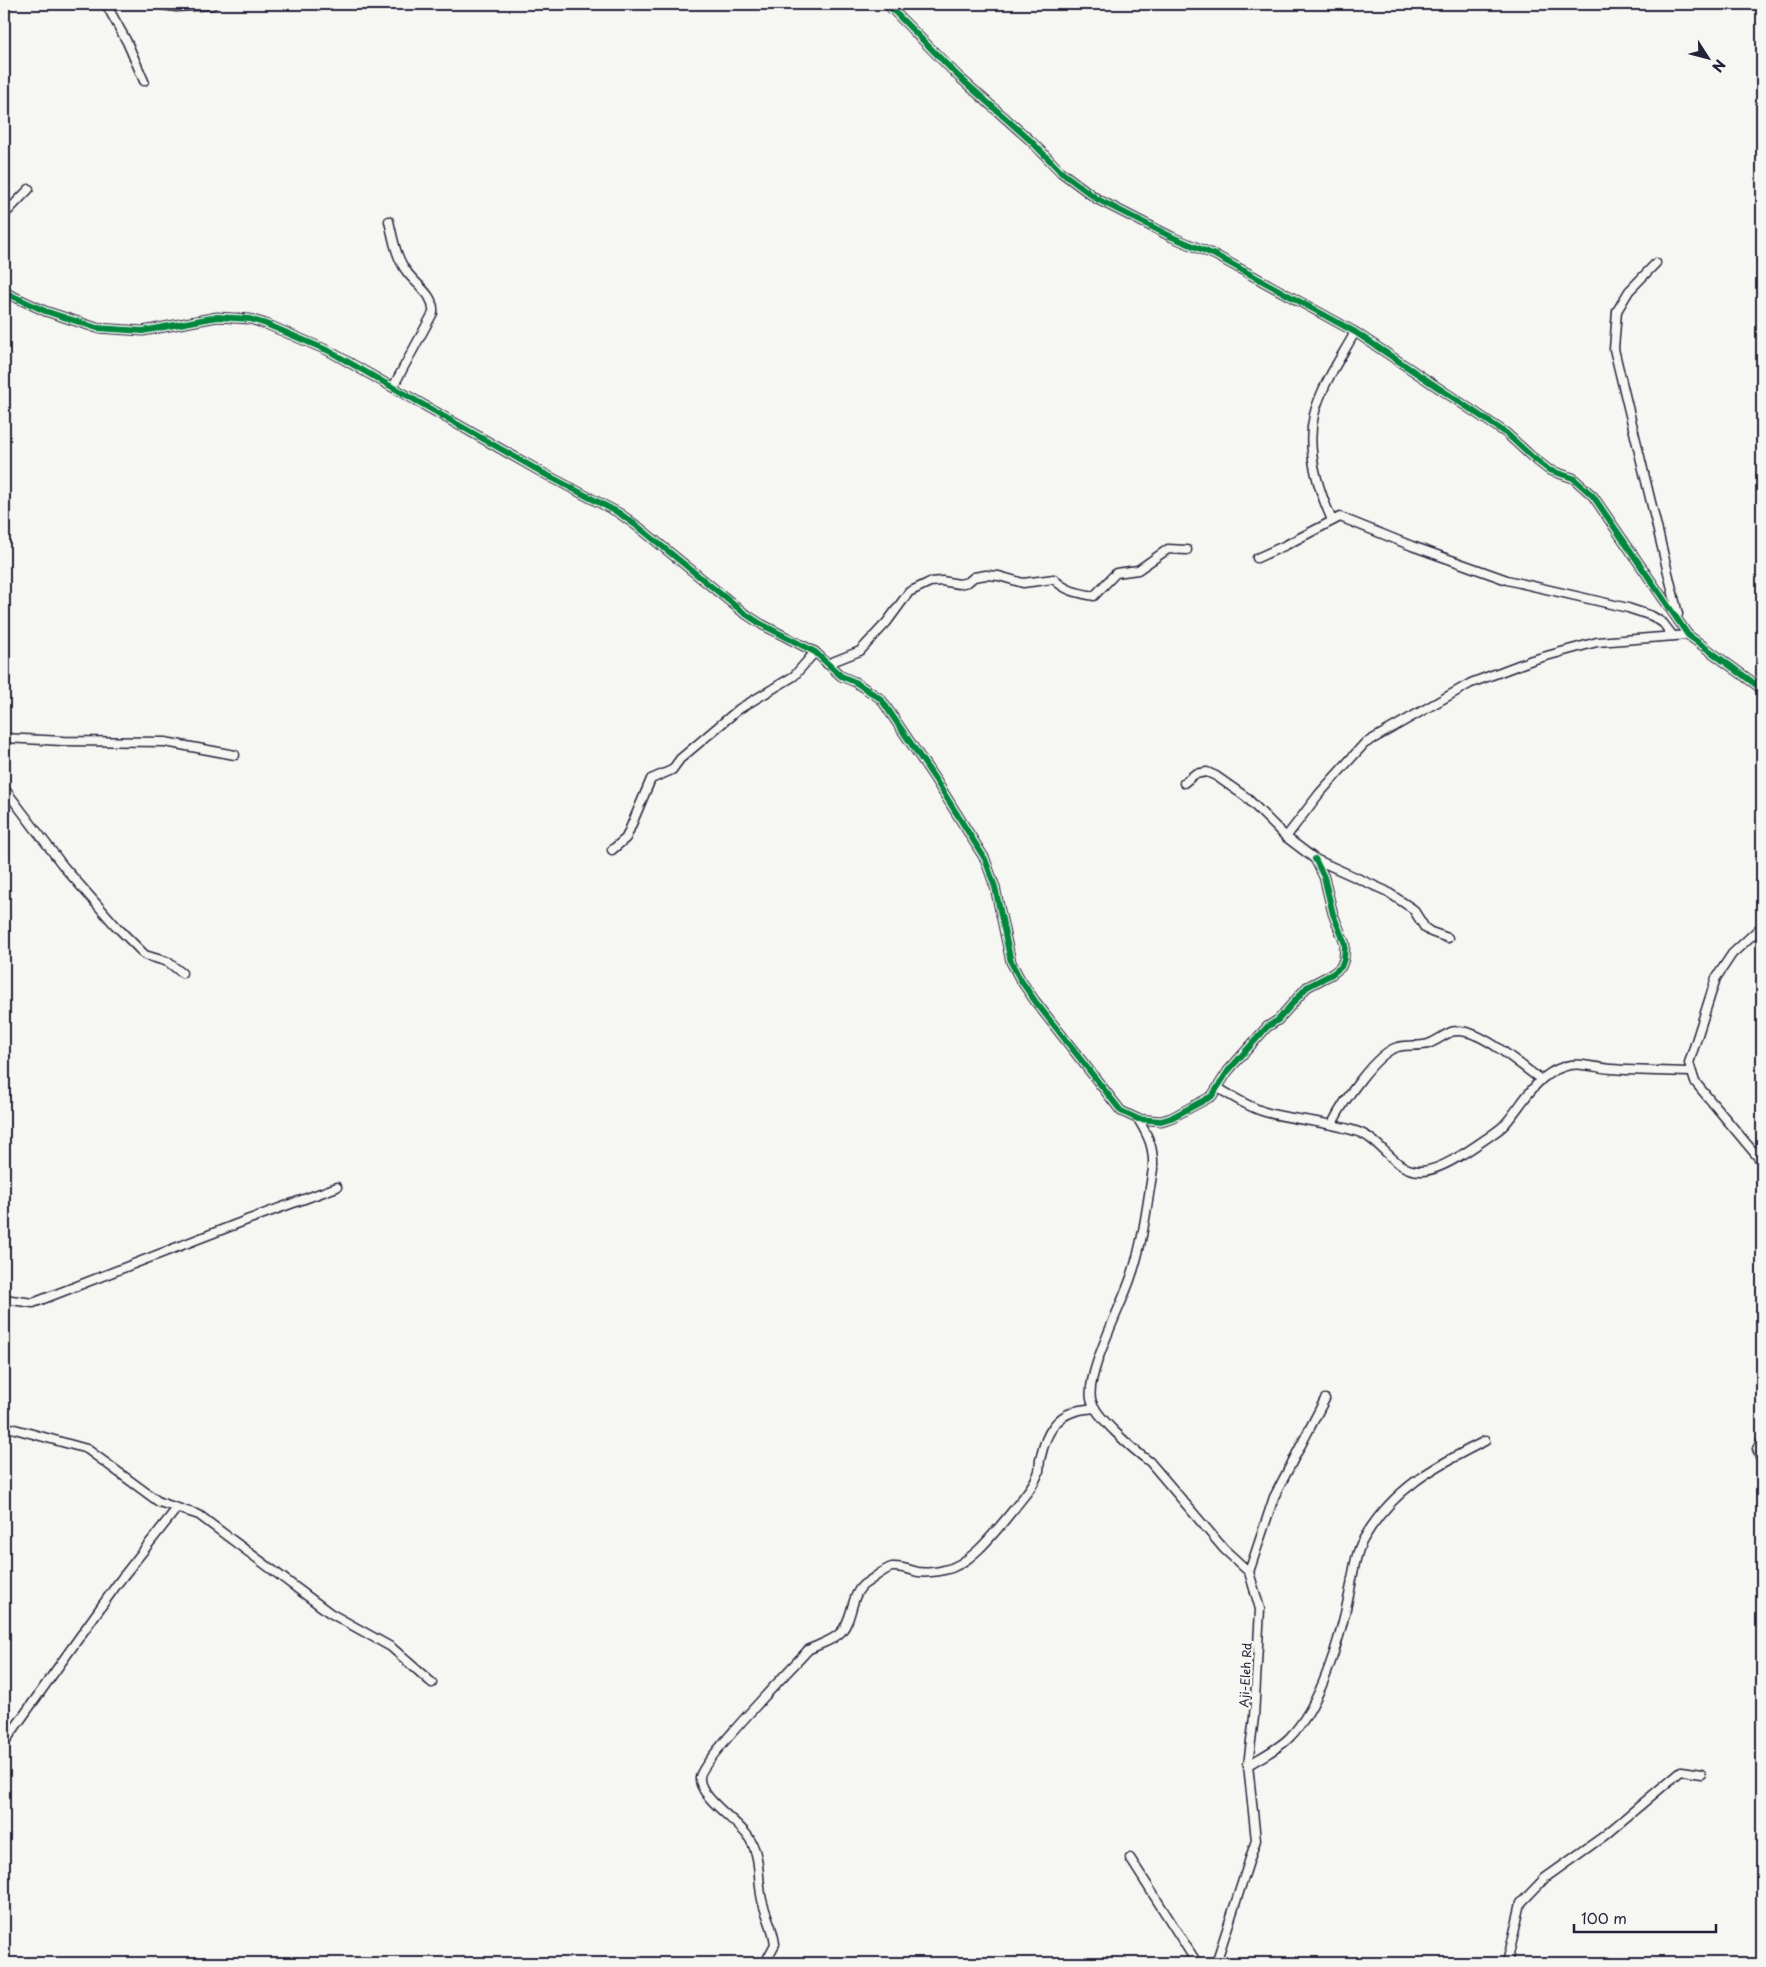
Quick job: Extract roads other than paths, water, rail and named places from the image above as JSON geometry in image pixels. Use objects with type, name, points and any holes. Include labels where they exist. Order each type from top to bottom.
[{"type":"street","points":[[106,4],[127,42],[144,81]]},
{"type":"street","points":[[155,4],[176,7],[212,5]]},
{"type":"street","points":[[888,4],[958,76],[1031,141],[1061,172],[1097,199],[1172,237],[1215,255],[1355,332],[1506,433],[1549,470],[1573,478],[1584,486],[1593,496],[1688,635],[1762,689]]},
{"type":"street","points":[[4,215],[29,189]]},
{"type":"street","points":[[389,221],[396,251],[406,271],[434,304],[432,313],[392,386]]},
{"type":"street","points":[[1656,262],[1629,291],[1617,311],[1614,348],[1680,621]]},
{"type":"street","points":[[4,292],[45,311],[97,328],[143,331],[217,317],[250,319],[329,351],[543,473],[619,513],[641,528],[744,613],[814,652],[841,676],[855,682],[880,699],[935,779],[985,859],[995,887],[1011,962],[1020,979],[1121,1111],[1138,1119],[1161,1121],[1171,1118],[1212,1096],[1228,1071],[1267,1027],[1278,1020],[1307,988],[1341,967],[1344,959],[1345,944],[1333,914],[1324,877],[1315,859]]},
{"type":"street","points":[[1332,520],[1323,501],[1314,464],[1311,435],[1313,421],[1323,390],[1355,332]]},
{"type":"street","points":[[1257,558],[1340,517],[1412,546],[1507,580],[1628,608],[1652,616],[1663,623],[1673,636]]},
{"type":"street","points":[[827,664],[860,651],[887,622],[909,592],[930,582],[942,581],[959,584],[968,582],[974,577],[986,575],[999,576],[1023,583],[1054,579],[1062,587],[1075,593],[1094,596],[1116,573],[1138,570],[1168,549],[1187,550]]},
{"type":"street","points":[[1286,837],[1319,794],[1364,744],[1471,683],[1532,660],[1597,642],[1688,635]]},
{"type":"street","points":[[612,850],[626,838],[651,779],[672,770],[680,759],[739,709],[794,676],[814,652]]},
{"type":"street","points":[[4,738],[63,741],[165,742],[235,755]]},
{"type":"street","points":[[1184,783],[1195,774],[1207,772],[1216,776],[1246,797],[1286,837],[1315,859],[1386,891],[1413,908],[1425,928],[1448,938]]},
{"type":"street","points":[[4,788],[64,867],[115,925],[145,955],[168,962],[182,973]]},
{"type":"street","points":[[1762,926],[1732,954],[1716,978],[1689,1063],[1695,1082],[1762,1162]]},
{"type":"street","points":[[1332,1124],[1339,1111],[1374,1064],[1388,1052],[1397,1047],[1421,1046],[1431,1043],[1449,1031],[1471,1033],[1491,1044],[1540,1079]]},
{"type":"street","points":[[1218,1088],[1236,1099],[1264,1111],[1332,1124],[1362,1134],[1374,1141],[1393,1160],[1409,1170],[1421,1172],[1437,1167],[1474,1147],[1504,1125],[1540,1079],[1563,1066],[1583,1065],[1609,1069],[1691,1072]]},
{"type":"street","points":[[1138,1119],[1148,1136],[1154,1154],[1153,1169],[1132,1276],[1093,1373],[1090,1390],[1091,1401],[1095,1408],[1137,1453],[1150,1462],[1224,1549],[1249,1572],[1274,1497],[1325,1399]]},
{"type":"street","points":[[4,1299],[34,1303],[337,1187]]},
{"type":"street","points":[[765,1963],[775,1944],[770,1921],[762,1901],[760,1868],[755,1850],[746,1834],[700,1784],[700,1775],[704,1766],[733,1731],[808,1650],[832,1639],[842,1632],[850,1620],[858,1591],[864,1584],[890,1567],[902,1567],[920,1572],[945,1570],[958,1565],[974,1554],[1033,1484],[1039,1471],[1040,1458],[1046,1436],[1054,1426],[1073,1412],[1095,1408]]},
{"type":"street","points":[[4,1426],[88,1449],[159,1502],[199,1515],[330,1613],[391,1647],[432,1683]]},
{"type":"street","points":[[1762,1439],[1757,1449],[1762,1463]]},
{"type":"street","points":[[1248,1765],[1289,1738],[1305,1718],[1325,1678],[1344,1617],[1362,1541],[1392,1501],[1420,1476],[1485,1441]]},
{"type":"street","points":[[4,1743],[118,1583],[177,1508]]},
{"type":"street","name":"Aji-Eleh Rd","points":[[1216,1963],[1256,1840],[1248,1765],[1254,1717],[1260,1609],[1249,1572]]},
{"type":"street","points":[[1508,1963],[1521,1903],[1545,1878],[1604,1836],[1681,1771],[1700,1774]]},
{"type":"street","points":[[1130,1858],[1198,1963]]}]
